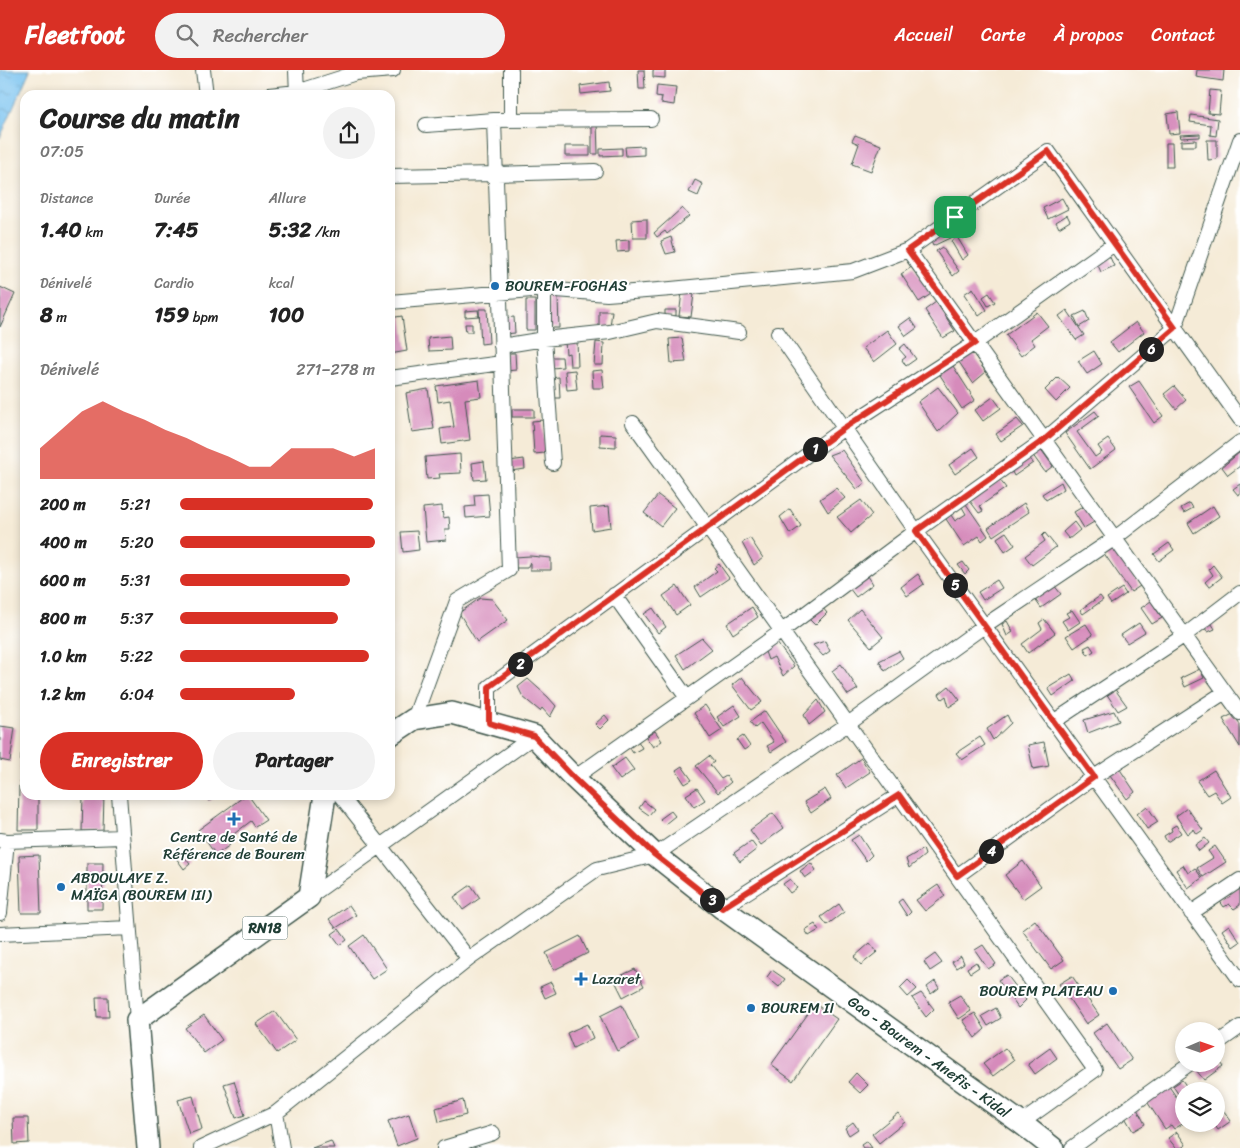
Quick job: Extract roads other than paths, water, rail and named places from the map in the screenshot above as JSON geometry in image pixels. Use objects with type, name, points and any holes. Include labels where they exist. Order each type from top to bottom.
[{"type":"main road","points":[[395,732],[414,719],[452,713],[534,736]]},
{"type":"main road","name":"Gao - Bourem - Anefis - Kidal","points":[[534,736],[574,778],[655,855],[722,908],[1053,1148]]},
{"type":"main road","points":[[309,897],[323,800]]},
{"type":"main road","name":"RN18","points":[[136,1020],[309,897]]},
{"type":"main road","points":[[136,1020],[148,1148]]},
{"type":"street","points":[[203,70],[205,90]]},
{"type":"street","points":[[296,70],[297,90]]},
{"type":"street","points":[[308,90],[356,73],[394,70]]},
{"type":"street","points":[[511,70],[511,120]]},
{"type":"street","points":[[426,125],[494,120],[651,118]]},
{"type":"street","points":[[414,719],[456,601],[509,570],[494,120]]},
{"type":"street","points":[[574,778],[782,631],[916,531],[1044,440],[1175,328],[1240,140]]},
{"type":"street","points":[[395,302],[544,288],[607,294],[853,270],[908,250],[1048,151],[1240,420]]},
{"type":"street","points":[[395,176],[595,171]]},
{"type":"street","points":[[489,723],[489,687],[844,428],[975,343],[1114,244]]},
{"type":"street","points":[[908,250],[1240,713]]},
{"type":"street","points":[[544,288],[544,339],[553,463]]},
{"type":"street","points":[[501,346],[610,332],[657,321],[739,332]]},
{"type":"street","points":[[778,333],[916,531],[1240,980]]},
{"type":"street","points":[[395,377],[502,363]]},
{"type":"street","points":[[1221,393],[1240,398]]},
{"type":"street","points":[[633,423],[1095,1070],[1021,1123]]},
{"type":"street","points":[[201,1148],[276,1113],[469,959],[598,869],[655,855],[848,724],[984,626],[1115,538],[1240,442]]},
{"type":"street","points":[[1054,722],[1185,635],[1240,593]]},
{"type":"street","points":[[614,595],[687,698]]},
{"type":"street","points":[[957,876],[1094,777],[1225,692]]},
{"type":"street","points":[[309,897],[534,736]]},
{"type":"street","points":[[722,908],[899,795]]},
{"type":"street","points":[[120,800],[136,1020]]},
{"type":"street","points":[[344,800],[469,959]]},
{"type":"street","points":[[0,913],[4,841],[122,837]]},
{"type":"street","points":[[1191,913],[1240,880]]},
{"type":"street","points":[[0,934],[129,928]]},
{"type":"street","points":[[1225,1038],[1240,1027]]},
{"type":"street","points":[[1072,1148],[1178,1072]]},
{"type":"street","points":[[276,1113],[282,1148]]},
{"type":"street","points":[[444,1148],[493,1133]]},
{"type":"water","points":[[0,70],[30,70],[20,90],[0,138]]},
{"type":"place","name":"BOUREM-FOGHAS","points":[[495,286]]},
{"type":"place","name":"Centre de Santé de Référence de Bourem","points":[[234,819]]},
{"type":"place","name":"ABDOULAYE Z. MAÏGA (BOUREM III)","points":[[61,887]]},
{"type":"place","name":"Lazaret","points":[[581,979]]},
{"type":"place","name":"BOUREM PLATEAU","points":[[1113,991]]},
{"type":"place","name":"BOUREM II","points":[[751,1008]]}]
